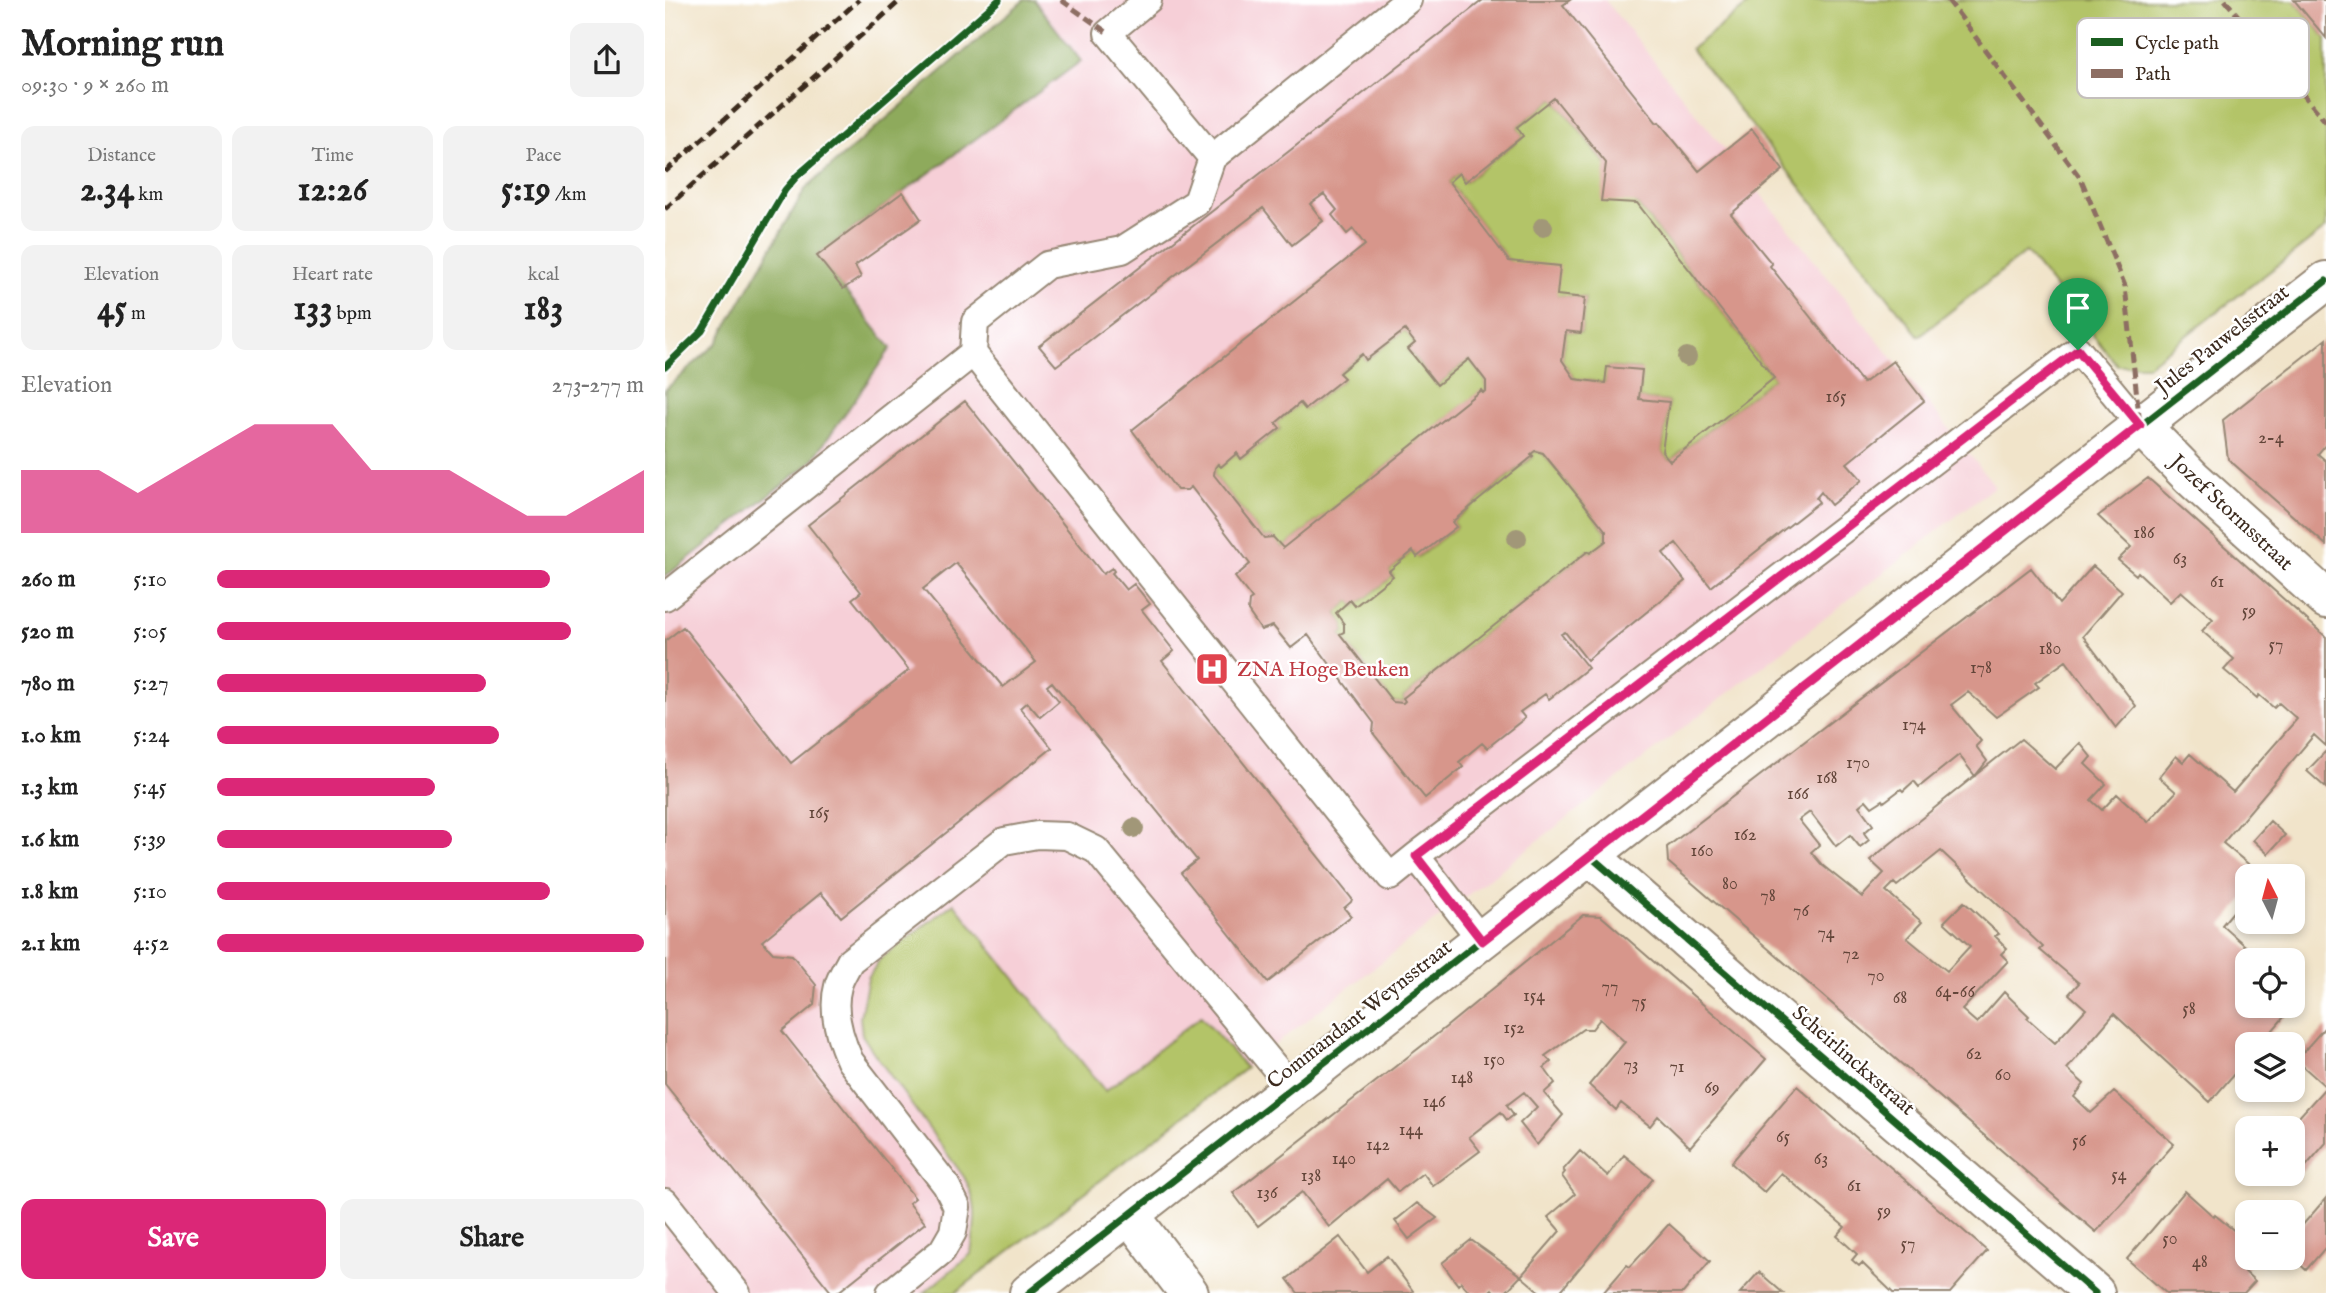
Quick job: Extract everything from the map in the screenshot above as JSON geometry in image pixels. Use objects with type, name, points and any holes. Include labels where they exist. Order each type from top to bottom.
[{"type":"street","name":"Jules Pauwelsstraat","points":[[2140,425],[2326,281]]},
{"type":"street","name":"Jozef Stormsstraat","points":[[2140,425],[2192,478],[2326,599]]},
{"type":"street","name":"Commandant Weynsstraat","points":[[1029,1293],[2140,425]]},
{"type":"street","name":"Scheirlinckxstraat","points":[[1589,855],[2095,1293]]},
{"type":"street","points":[[1130,1215],[1189,1293]]},
{"type":"lane","points":[[1148,0],[1108,33],[1212,158]]},
{"type":"lane","points":[[1408,0],[1212,158],[1197,202],[1122,250],[1048,265],[975,322],[973,352],[1390,877],[2078,350],[2140,425]]},
{"type":"lane","points":[[665,597],[973,352]]},
{"type":"lane","points":[[890,1293],[942,1251],[953,1232],[957,1207],[946,1185],[850,1061],[840,1038],[838,986],[850,961],[1004,841],[1037,835],[1067,836],[1096,850],[1292,1088]]},
{"type":"lane","points":[[1416,856],[1482,941]]},
{"type":"lane","points":[[665,1202],[737,1293]]},
{"type":"shaded area","name":"ZNA Hoge Beuken","points":[[1024,0],[1605,0],[1995,486],[955,1293],[665,1293],[665,390],[717,343],[806,188]]},
{"type":"green space","points":[[1024,0],[1034,0],[1081,61],[817,256],[891,348],[811,462],[665,577],[665,390],[717,343],[806,188]]},
{"type":"green space","points":[[1754,0],[2294,0],[2326,38],[2326,228],[2148,365],[2117,365],[2026,252],[1919,336],[1691,49]]},
{"type":"green space","points":[[1554,98],[1774,378],[1670,461],[1662,451],[1669,402],[1639,399],[1641,370],[1608,367],[1605,383],[1575,379],[1562,360],[1566,331],[1581,333],[1585,298],[1557,295],[1509,261],[1449,182],[1459,173],[1465,182],[1523,136],[1517,127]]},
{"type":"green space","points":[[1405,330],[1415,343],[1408,350],[1437,385],[1469,359],[1486,381],[1486,390],[1483,393],[1481,391],[1283,548],[1273,537],[1264,538],[1214,475],[1215,468],[1218,464],[1221,467],[1237,453],[1241,459],[1280,429],[1276,423],[1300,403],[1305,409],[1343,379],[1339,373],[1362,354],[1366,360]]},
{"type":"green space","points":[[1535,451],[1543,453],[1606,531],[1606,541],[1590,553],[1588,551],[1403,698],[1403,703],[1393,702],[1340,634],[1344,632],[1344,624],[1336,613],[1350,600],[1355,606],[1393,576],[1389,571],[1413,551],[1418,557],[1456,527],[1452,522],[1533,457],[1531,454]]},
{"type":"green space","points":[[954,903],[1105,1091],[1201,1016],[1246,1068],[955,1293],[924,1293],[971,1254],[975,1214],[972,1197],[964,1177],[862,1035],[860,1017],[868,978],[880,959]]},
{"type":"building","points":[[1483,0],[1570,0],[1563,5],[1699,171],[1752,129],[1783,170],[1731,214],[1863,383],[1893,361],[1924,401],[1847,463],[1862,480],[1831,505],[1821,492],[1816,498],[1819,502],[1711,587],[1676,543],[1663,553],[1685,581],[1587,660],[1565,632],[1561,634],[1588,668],[1549,699],[1545,694],[1520,712],[1525,718],[1487,748],[1482,743],[1459,762],[1463,767],[1425,798],[1373,733],[1374,723],[1308,635],[1291,648],[1273,626],[1261,630],[1248,611],[1249,601],[1252,599],[1235,577],[1250,564],[1191,487],[1177,490],[1132,430],[1365,245],[1353,229],[1347,234],[1332,215],[1337,210],[1324,194],[1310,204],[1323,221],[1292,245],[1263,208],[1056,366],[1039,346]],"holes":[[[1554,98],[1606,163],[1601,201],[1637,203],[1774,378],[1670,461],[1662,451],[1669,402],[1639,399],[1642,370],[1607,367],[1605,383],[1575,379],[1562,360],[1566,331],[1581,333],[1585,298],[1557,295],[1560,266],[1509,261],[1449,182],[1459,173],[1465,182],[1523,136],[1517,127]],[[1405,330],[1415,343],[1408,349],[1437,385],[1469,359],[1486,381],[1486,390],[1483,393],[1481,390],[1283,548],[1273,537],[1264,538],[1214,475],[1215,468],[1218,464],[1221,467],[1237,453],[1241,459],[1280,428],[1276,423],[1300,403],[1305,409],[1344,378],[1339,373],[1362,354],[1366,360]],[[1535,451],[1543,453],[1606,531],[1606,541],[1590,553],[1588,551],[1403,698],[1403,703],[1393,702],[1340,634],[1344,632],[1344,624],[1336,613],[1350,600],[1355,606],[1393,576],[1389,571],[1413,551],[1417,557],[1456,527],[1452,522],[1533,456],[1531,454]]]},
{"type":"building","points":[[2294,0],[2326,0],[2326,38]]},
{"type":"building","points":[[903,192],[921,219],[855,266],[861,277],[843,289],[817,256]]},
{"type":"building","points":[[2326,339],[2326,444],[2318,454],[2326,461],[2326,545],[2228,459],[2223,420]]},
{"type":"building","points":[[965,401],[1103,574],[1112,568],[1112,573],[1126,590],[1134,584],[1150,604],[1142,610],[1174,651],[1162,661],[1352,899],[1344,908],[1351,916],[1268,982],[1181,873],[1197,860],[1052,682],[1047,686],[1059,701],[1040,717],[1027,702],[1020,708],[1052,748],[841,917],[821,893],[762,941],[773,953],[792,955],[816,985],[814,1005],[782,1031],[915,1198],[909,1203],[925,1223],[837,1293],[832,1293],[665,1084],[665,641],[683,627],[791,763],[909,670],[852,599],[861,592],[808,525]],"holes":[[[956,563],[1036,662],[1003,687],[923,589]]]},
{"type":"building","points":[[2148,478],[2326,637],[2326,746],[2314,735],[2223,843],[2248,864],[2235,864],[2235,909],[2222,925],[2248,948],[2235,948],[2235,1018],[2283,1018],[2271,1032],[2235,1032],[2235,1073],[2210,1102],[2114,1014],[2067,1069],[2084,1084],[2074,1097],[2091,1113],[2114,1092],[2174,1144],[2096,1232],[1668,862],[1667,847],[2031,568],[2059,604],[2093,566],[2122,591],[2083,636],[2136,706],[2116,728],[2066,661],[2035,683],[2039,687],[1996,717],[1968,692],[1951,705],[1981,741],[1976,746],[1987,761],[1976,774],[2021,739],[2055,769],[2080,743],[2091,757],[2085,764],[2106,784],[2091,800],[2102,810],[2117,794],[2148,822],[2176,792],[2159,777],[2176,756],[2183,762],[2190,754],[2233,792],[2297,719],[2279,703],[2274,708],[2259,695],[2257,698],[2224,670],[2234,659],[2202,631],[2213,619],[2181,591],[2170,602],[2138,572],[2136,575],[2118,560],[2131,547],[2098,516]],"holes":[[[1959,755],[1975,776],[1870,860],[1884,873],[1862,897],[1822,865],[1811,852],[1819,845],[1799,820],[1810,812],[1836,846],[1850,835],[1860,847],[1869,840],[1864,833],[1873,825],[1859,806],[1866,800],[1872,807],[1883,800],[1884,802],[1914,781],[1919,787]],[[1941,851],[2043,947],[2040,950],[2079,983],[2069,994],[2086,1009],[2055,1043],[2027,1018],[2029,1016],[2004,992],[1977,1023],[1962,1010],[2008,961],[2001,954],[2007,948],[1995,936],[1999,934],[1964,902],[1944,922],[1970,946],[1947,971],[1907,938],[1922,922],[1886,891],[1894,883],[1897,886]]]},
{"type":"building","points":[[2326,751],[2326,788],[2307,771]]},
{"type":"building","points":[[2270,821],[2285,835],[2268,854],[2253,840]]},
{"type":"building","points":[[1583,915],[1601,916],[1766,1059],[1690,1147],[1658,1116],[1650,1126],[1621,1103],[1616,1110],[1589,1085],[1625,1042],[1600,1019],[1592,1029],[1583,1029],[1545,1056],[1551,1062],[1544,1068],[1555,1083],[1544,1093],[1563,1115],[1537,1145],[1520,1123],[1537,1107],[1524,1092],[1507,1105],[1514,1115],[1507,1120],[1501,1112],[1469,1137],[1480,1151],[1433,1186],[1423,1173],[1398,1192],[1387,1179],[1329,1227],[1302,1192],[1258,1226],[1233,1193],[1446,1027]]},
{"type":"building","points":[[2326,1026],[2326,1087],[2305,1068],[2305,1050]]},
{"type":"building","points":[[1797,1086],[1987,1251],[1950,1293],[1893,1293],[1862,1263],[1859,1266],[1852,1260],[1857,1254],[1837,1236],[1845,1227],[1781,1173],[1764,1192],[1731,1163]]},
{"type":"building","points":[[2326,1087],[2326,1143],[2305,1167],[2305,1116],[2300,1116]]},
{"type":"building","points":[[1580,1151],[1608,1176],[1624,1155],[1653,1179],[1559,1293],[1541,1293],[1521,1276],[1560,1231],[1548,1217],[1575,1194],[1562,1176],[1565,1172],[1563,1170]]},
{"type":"building","points":[[2185,1191],[2235,1231],[2235,1270],[2245,1270],[2255,1281],[2244,1293],[2166,1293],[2127,1259]]},
{"type":"building","points":[[2326,1198],[2326,1247],[2306,1270],[2305,1269],[2305,1222]]},
{"type":"building","points":[[1417,1203],[1437,1218],[1409,1239],[1395,1221]]},
{"type":"building","points":[[1669,1224],[1710,1261],[1683,1293],[1603,1293],[1627,1265],[1630,1267]]},
{"type":"building","points":[[1340,1237],[1367,1272],[1387,1256],[1413,1291],[1298,1293],[1287,1279]]},
{"type":"building","points":[[1471,1240],[1521,1276],[1505,1293],[1495,1293],[1492,1289],[1488,1293],[1470,1293],[1461,1282],[1458,1285],[1442,1263]]},
{"type":"building","points":[[1759,1272],[1783,1293],[1740,1293]]},
{"type":"railway","points":[[665,172],[859,0]]},
{"type":"railway","points":[[665,209],[901,0]]},
{"type":"marked path","points":[[1061,0],[1108,33]]},
{"type":"marked path","points":[[1948,0],[2081,179],[2125,286],[2140,425]]},
{"type":"marked path","points":[[2225,0],[2240,18]]},
{"type":"marked path","points":[[2306,98],[2326,122]]},
{"type":"cycle path","points":[[665,367],[702,331],[785,190],[797,176],[999,0]]},
{"type":"cycle path","points":[[1029,1293],[2326,281]]},
{"type":"cycle path","points":[[1589,855],[2095,1293]]},
{"type":"place","name":"ZNA Hoge Beuken","points":[[1212,669]]},
{"type":"route","points":[[2078,350],[2140,425],[1482,941],[1416,856],[2078,350]]}]
